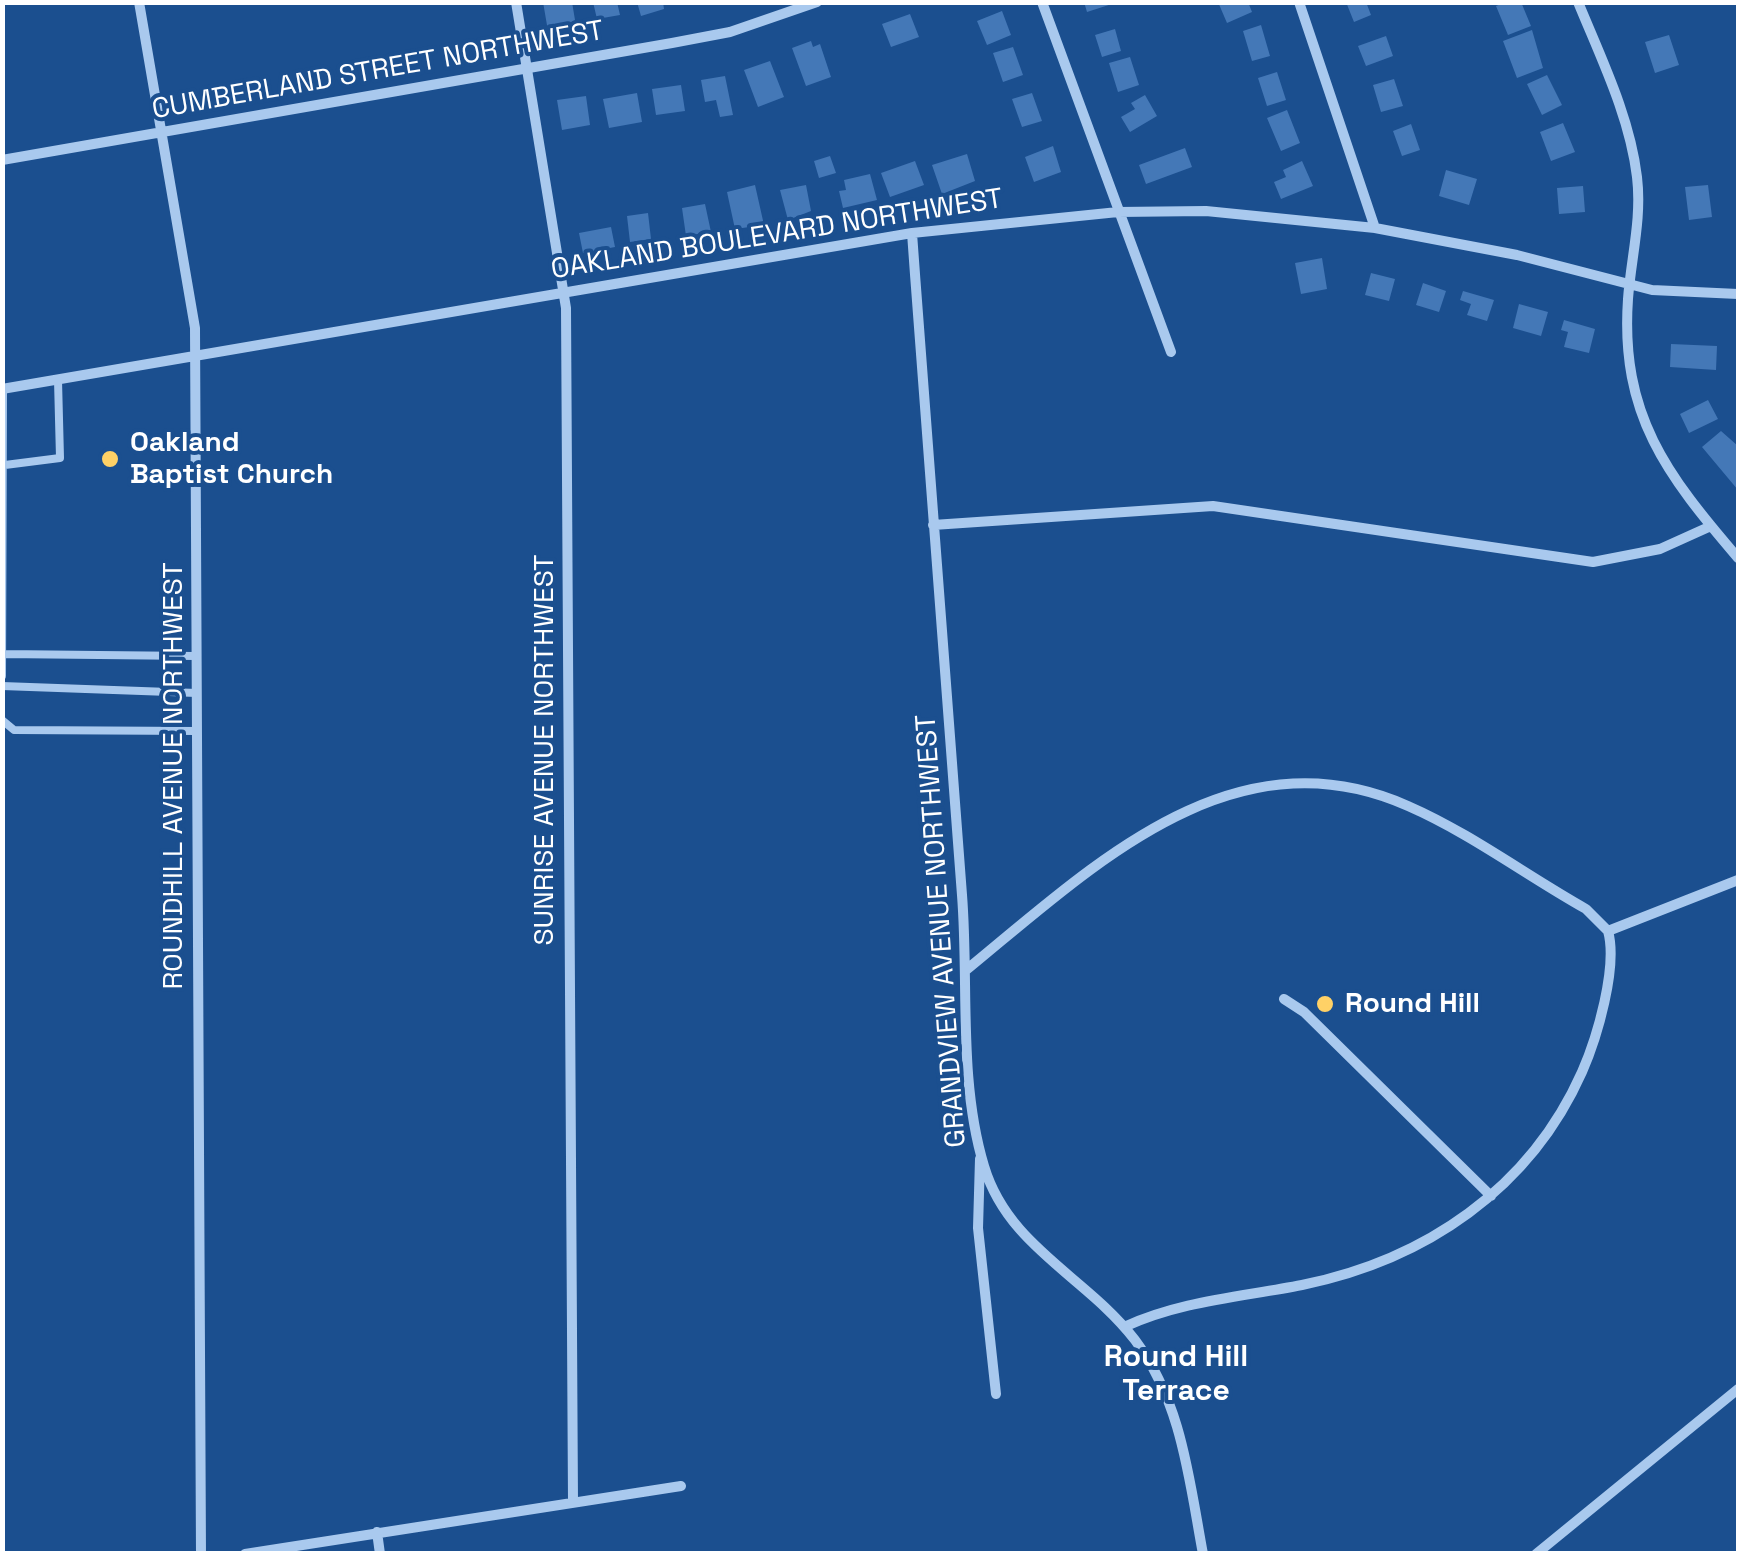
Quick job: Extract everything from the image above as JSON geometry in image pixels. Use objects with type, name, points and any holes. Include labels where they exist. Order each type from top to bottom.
[{"type":"street","name":"ROUNDHILL AVENUE NORTHWEST","points":[[139,2],[196,355],[201,1554]]},
{"type":"street","name":"SUNRISE AVENUE NORTHWEST","points":[[516,2],[564,291],[573,1502]]},
{"type":"street","name":"CUMBERLAND STREET NORTHWEST","points":[[2,160],[730,32],[816,2]]},
{"type":"street","points":[[1042,2],[1171,352]]},
{"type":"street","points":[[1299,2],[1375,228]]},
{"type":"street","points":[[1578,2],[1611,84],[1637,174],[1637,240],[1626,329],[1636,404],[1658,456],[1738,558]]},
{"type":"street","name":"OAKLAND BOULEVARD NORTHWEST","points":[[3,389],[912,232],[1118,212],[1206,211],[1375,228],[1518,255],[1629,285],[1679,293],[1738,294]]},
{"type":"street","name":"GRANDVIEW AVENUE NORTHWEST","points":[[912,232],[973,1112],[980,1154],[992,1191],[1020,1232],[1124,1327],[1151,1364],[1177,1420],[1203,1554]]},
{"type":"street","points":[[933,525],[1213,506],[1565,561],[1593,562],[1660,549],[1711,526]]},
{"type":"street","points":[[964,970],[1164,818],[1230,793],[1282,784],[1349,788],[1407,806],[1586,909],[1608,931],[1607,976],[1588,1057],[1554,1123],[1492,1196],[1455,1224],[1392,1259],[1303,1285],[1174,1308],[1124,1327]]},
{"type":"street","points":[[1608,931],[1738,880]]},
{"type":"street","points":[[1284,999],[1304,1012],[1492,1196]]},
{"type":"street","points":[[980,1154],[978,1228],[996,1394]]},
{"type":"street","points":[[1536,1554],[1738,1389]]},
{"type":"street","points":[[245,1554],[681,1486]]},
{"type":"street","points":[[377,1532],[380,1554]]},
{"type":"lane","points":[[5,465],[60,458],[58,380]]},
{"type":"lane","points":[[2,676],[3,389]]},
{"type":"lane","points":[[3,654],[196,656]]},
{"type":"lane","points":[[2,686],[196,692]]},
{"type":"lane","points":[[2,720],[14,730],[197,731]]},
{"type":"building","points":[[543,2],[572,2],[576,26],[548,31]]},
{"type":"building","points":[[593,2],[617,2],[620,15],[597,19]]},
{"type":"building","points":[[637,2],[663,2],[664,9],[641,16]]},
{"type":"building","points":[[1084,2],[1115,2],[1115,3],[1087,12]]},
{"type":"building","points":[[1218,2],[1248,2],[1252,12],[1227,23]]},
{"type":"building","points":[[1346,2],[1366,2],[1371,15],[1354,22]]},
{"type":"building","points":[[1521,2],[1531,26],[1508,35],[1496,6]]},
{"type":"building","points":[[1002,11],[1011,35],[987,45],[977,21]]},
{"type":"building","points":[[910,14],[919,37],[891,47],[882,24]]},
{"type":"building","points":[[1261,25],[1270,56],[1252,61],[1243,31]]},
{"type":"building","points":[[1115,29],[1121,51],[1102,57],[1095,35]]},
{"type":"building","points":[[1532,30],[1543,68],[1517,78],[1503,41]]},
{"type":"building","points":[[1669,35],[1679,65],[1655,73],[1645,42]]},
{"type":"building","points":[[1386,36],[1393,56],[1366,66],[1358,46]]},
{"type":"building","points":[[811,41],[813,47],[820,44],[831,77],[806,86],[792,48]]},
{"type":"building","points":[[1013,47],[1023,75],[1003,82],[993,53]]},
{"type":"building","points":[[1130,57],[1139,85],[1118,92],[1109,63]]},
{"type":"building","points":[[770,61],[784,97],[758,107],[744,70]]},
{"type":"building","points":[[1277,72],[1286,100],[1267,106],[1258,78]]},
{"type":"building","points":[[1547,75],[1562,105],[1542,115],[1527,84]]},
{"type":"building","points":[[725,76],[733,115],[720,117],[716,100],[705,102],[701,80]]},
{"type":"building","points":[[1394,79],[1403,106],[1381,112],[1373,85]]},
{"type":"building","points":[[681,85],[685,111],[656,115],[652,89]]},
{"type":"building","points":[[637,93],[642,122],[609,128],[603,99]]},
{"type":"building","points":[[1032,93],[1042,121],[1022,127],[1012,99]]},
{"type":"building","points":[[1145,95],[1157,116],[1130,132],[1121,117],[1135,109],[1131,103]]},
{"type":"building","points":[[586,96],[590,125],[562,130],[557,100]]},
{"type":"building","points":[[1287,110],[1300,143],[1281,151],[1267,118]]},
{"type":"building","points":[[1563,123],[1575,152],[1551,161],[1540,132]]},
{"type":"building","points":[[1411,124],[1420,150],[1402,156],[1393,131]]},
{"type":"building","points":[[1053,146],[1061,172],[1034,182],[1025,157]]},
{"type":"building","points":[[1185,148],[1192,167],[1146,184],[1139,165]]},
{"type":"building","points":[[967,154],[975,181],[942,194],[932,165]]},
{"type":"building","points":[[830,156],[836,173],[819,178],[814,161]]},
{"type":"building","points":[[915,161],[924,185],[890,197],[881,173]]},
{"type":"building","points":[[1302,161],[1313,186],[1281,199],[1274,182],[1286,177],[1283,170]]},
{"type":"building","points":[[1446,170],[1477,179],[1469,205],[1439,196]]},
{"type":"building","points":[[870,174],[877,200],[843,208],[839,191],[846,190],[844,180]]},
{"type":"building","points":[[755,185],[764,225],[735,229],[727,192]]},
{"type":"building","points":[[806,185],[811,211],[788,220],[780,190]]},
{"type":"building","points":[[1708,185],[1712,217],[1689,220],[1685,187]]},
{"type":"building","points":[[1583,186],[1585,212],[1559,214],[1557,188]]},
{"type":"building","points":[[705,204],[711,232],[686,236],[682,208]]},
{"type":"building","points":[[648,213],[651,239],[630,242],[627,216]]},
{"type":"building","points":[[611,227],[615,247],[583,253],[579,233]]},
{"type":"building","points":[[1322,258],[1327,289],[1301,294],[1295,263]]},
{"type":"building","points":[[1371,273],[1395,279],[1389,301],[1365,295]]},
{"type":"building","points":[[1423,283],[1446,291],[1439,312],[1416,305]]},
{"type":"building","points":[[1463,291],[1494,300],[1487,321],[1467,315],[1471,304],[1460,300]]},
{"type":"building","points":[[1519,304],[1548,312],[1541,336],[1513,328]]},
{"type":"building","points":[[1564,320],[1595,329],[1589,353],[1564,347],[1568,332],[1561,330]]},
{"type":"building","points":[[1671,344],[1717,346],[1716,370],[1670,367]]},
{"type":"building","points":[[1708,400],[1718,419],[1689,433],[1680,414]]},
{"type":"building","points":[[1721,431],[1738,446],[1738,490],[1702,447]]},
{"type":"place","name":"Oakland Baptist Church","points":[[110,459]]},
{"type":"place","name":"Round Hill","points":[[1325,1004]]},
{"type":"district","name":"Round Hill Terrace","points":[[1176,1375]]}]
